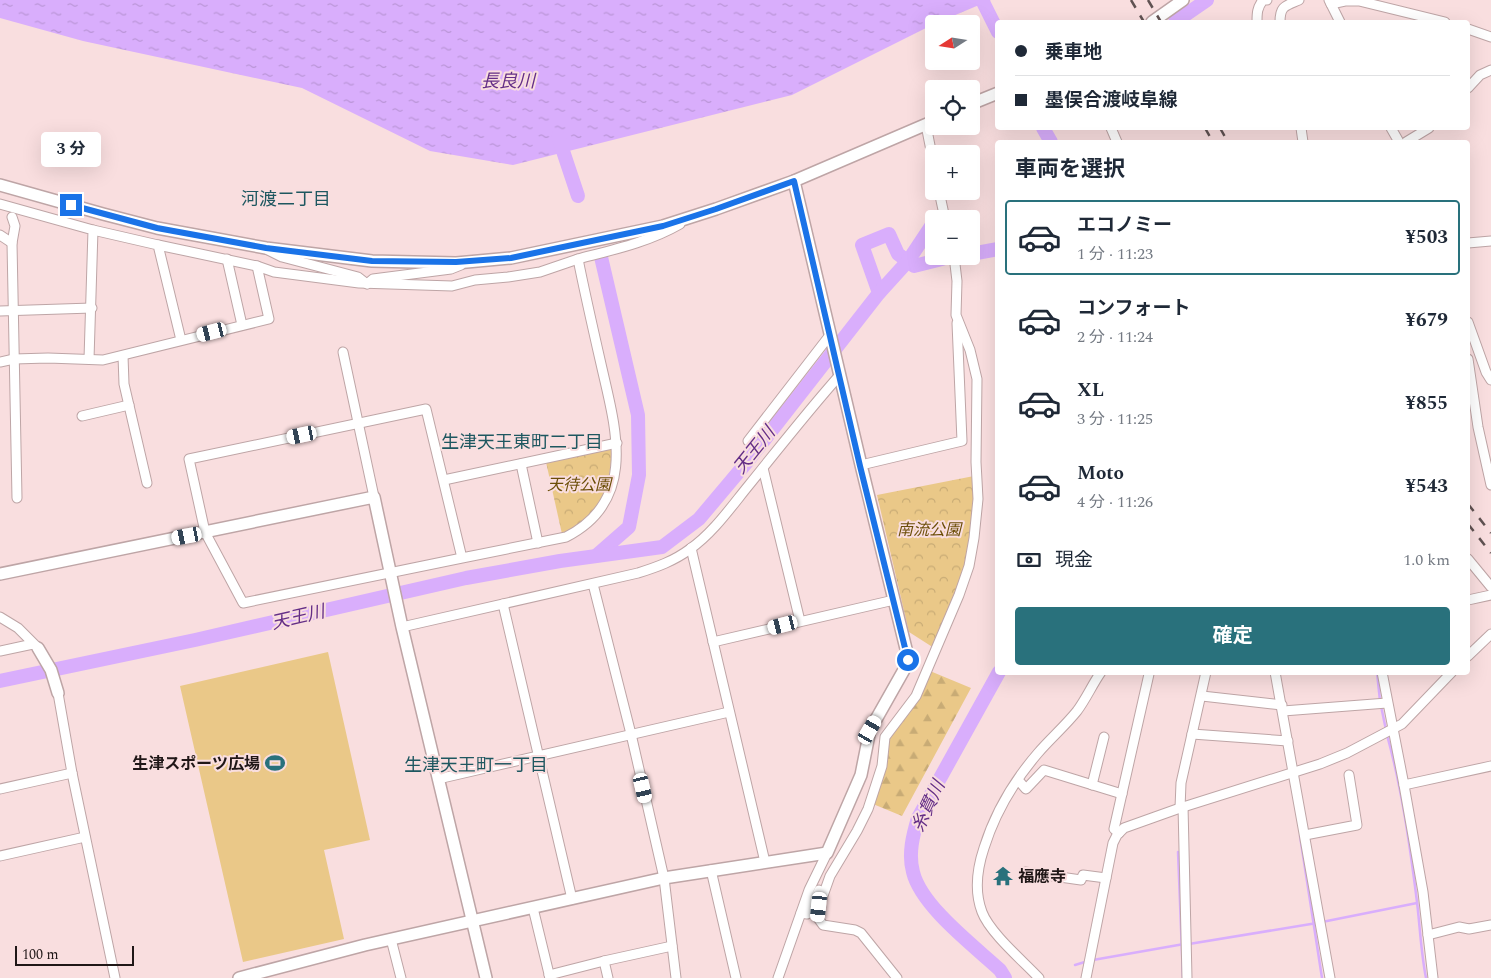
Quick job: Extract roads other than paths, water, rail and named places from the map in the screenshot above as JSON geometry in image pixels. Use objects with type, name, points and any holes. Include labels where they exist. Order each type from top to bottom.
[{"type":"street","points":[[1155,20],[1183,0]]},
{"type":"street","points":[[1258,20],[1256,12],[1259,5],[1263,0],[1267,0]]},
{"type":"street","points":[[1280,20],[1280,13],[1284,6],[1299,0]]},
{"type":"street","points":[[1339,20],[1330,2],[1359,1],[1437,20]]},
{"type":"street","points":[[1470,30],[1491,37]]},
{"type":"street","points":[[1470,86],[1480,75],[1491,70]]},
{"type":"street","points":[[980,100],[995,94]]},
{"type":"street","points":[[0,185],[157,228],[266,248],[372,261],[468,262],[511,258],[663,226],[794,181],[925,125]]},
{"type":"street","points":[[1409,140],[1426,130]]},
{"type":"street","points":[[778,978],[809,890],[861,775],[870,730],[908,660],[860,466],[794,181]]},
{"type":"street","points":[[0,204],[93,230],[258,266],[274,272],[366,284],[452,286],[475,280],[540,272],[670,230],[691,217]]},
{"type":"street","points":[[12,217],[15,226],[12,243],[17,498]]},
{"type":"street","points":[[89,359],[93,230]]},
{"type":"street","points":[[0,235],[12,243]]},
{"type":"street","points":[[1470,243],[1491,241]]},
{"type":"street","points":[[158,245],[182,340]]},
{"type":"street","points":[[266,248],[282,257],[358,277],[366,284]]},
{"type":"street","points":[[462,558],[426,408],[189,459],[205,532],[243,603],[390,575],[566,537],[577,531],[598,512],[606,500],[616,465],[617,443],[578,259]]},
{"type":"street","points":[[227,260],[242,325]]},
{"type":"street","points":[[366,284],[374,278],[451,269],[468,262]]},
{"type":"street","points":[[860,466],[962,442],[955,265]]},
{"type":"street","points":[[0,362],[14,359],[103,360],[269,319],[258,266]]},
{"type":"street","points":[[0,311],[92,308]]},
{"type":"street","points":[[800,914],[807,914],[823,884],[830,876],[857,831],[868,809],[882,766],[885,737],[916,696],[959,595],[969,566],[978,499],[976,462],[977,379],[970,350],[956,315]]},
{"type":"street","points":[[1470,327],[1491,380]]},
{"type":"street","points":[[748,442],[831,339]]},
{"type":"street","points":[[343,352],[401,624],[486,978]]},
{"type":"street","points":[[123,356],[124,384],[147,483]]},
{"type":"street","points":[[401,624],[503,604],[663,566],[691,548],[731,508],[839,373]]},
{"type":"street","points":[[1470,373],[1478,427],[1491,485]]},
{"type":"street","points":[[82,416],[128,405]]},
{"type":"street","points":[[444,480],[617,443]]},
{"type":"street","points":[[521,464],[538,543]]},
{"type":"street","points":[[763,468],[800,621]]},
{"type":"street","points":[[0,574],[374,497]]},
{"type":"street","points":[[691,548],[765,862]]},
{"type":"street","points":[[1470,562],[1491,588]]},
{"type":"street","points":[[593,584],[631,734],[664,878],[676,978]]},
{"type":"street","points":[[1470,600],[1491,595]]},
{"type":"street","points":[[713,642],[894,600]]},
{"type":"street","points":[[503,604],[572,898]]},
{"type":"street","points":[[0,617],[18,628],[35,646],[51,670],[58,693],[72,773],[114,978]]},
{"type":"street","points":[[1470,654],[1491,634]]},
{"type":"street","points":[[0,651],[35,646]]},
{"type":"street","points":[[1039,978],[995,931],[983,914],[977,891],[980,859],[990,827],[999,808],[1037,754],[1076,711],[1099,675]]},
{"type":"street","points":[[1119,833],[1114,829],[1149,675]]},
{"type":"street","points":[[1188,978],[1181,783],[1206,675]]},
{"type":"street","points":[[1276,675],[1305,835],[1328,978]]},
{"type":"street","points":[[1382,675],[1423,892],[1433,978]]},
{"type":"street","points":[[1086,978],[1114,843],[1124,828],[1137,822],[1294,772],[1347,753],[1393,730],[1411,715],[1449,675]]},
{"type":"street","points":[[1202,696],[1282,708],[1387,703]]},
{"type":"street","points":[[438,779],[729,712]]},
{"type":"street","points":[[1192,734],[1288,741]]},
{"type":"street","points":[[1092,785],[1104,737]]},
{"type":"street","points":[[1404,785],[1491,766]]},
{"type":"street","points":[[1018,780],[1026,789],[1044,770],[1122,794]]},
{"type":"street","points":[[0,789],[72,773]]},
{"type":"street","points":[[1305,835],[1357,825],[1349,775]]},
{"type":"street","points":[[0,856],[86,837]]},
{"type":"street","points":[[239,978],[254,976],[392,939],[664,878],[827,853]]},
{"type":"street","points":[[710,870],[736,978]]},
{"type":"street","points":[[1025,872],[1081,880],[1083,875],[1106,878]]},
{"type":"street","points":[[830,876],[819,907],[819,922],[823,925],[855,930],[862,933],[897,978]]},
{"type":"street","points":[[532,908],[549,977],[604,961],[672,946]]},
{"type":"street","points":[[1428,935],[1459,927],[1470,929],[1491,925]]},
{"type":"street","points":[[392,939],[401,978]]},
{"type":"street","points":[[604,961],[608,978]]},
{"type":"water","name":"長良川","points":[[0,0],[991,0],[955,15],[925,15],[925,28],[792,95],[513,165],[430,151],[302,88],[83,41],[0,18]]},
{"type":"waterway","name":"糸貫川","points":[[982,0],[995,26]]},
{"type":"waterway","name":"天王川","points":[[1178,20],[1207,0]]},
{"type":"waterway","name":"糸貫川","points":[[1044,130],[1050,140]]},
{"type":"waterway","name":"天王川","points":[[558,136],[578,196]]},
{"type":"waterway","name":"天王川","points":[[879,293],[862,245],[889,234],[898,254],[914,266],[925,263]]},
{"type":"waterway","name":"天王川","points":[[0,681],[195,640],[466,578],[560,561],[662,547],[699,519],[747,462],[879,293],[908,261],[925,236]]},
{"type":"waterway","points":[[980,252],[995,250]]},
{"type":"waterway","name":"天王川","points":[[597,555],[629,527],[639,475],[638,415],[601,257]]},
{"type":"waterway","name":"糸貫川","points":[[997,675],[918,818],[911,858],[913,872],[926,898],[950,925],[1000,970],[1005,978]]},
{"type":"waterway","points":[[1377,675],[1380,701]]},
{"type":"waterway","points":[[1381,706],[1386,730]]},
{"type":"waterway","points":[[1387,735],[1397,776],[1408,839],[1426,978]]},
{"type":"waterway","points":[[1300,836],[1322,978]]},
{"type":"waterway","points":[[1178,852],[1183,978]]},
{"type":"waterway","points":[[1322,922],[1417,903]]},
{"type":"waterway","points":[[1189,944],[1317,923]]},
{"type":"waterway","points":[[1093,960],[1184,944]]},
{"type":"waterway","points":[[1075,965],[1088,961]]},
{"type":"railway","points":[[1131,0],[1143,20]]},
{"type":"railway","points":[[1148,0],[1160,20]]},
{"type":"railway","points":[[1206,130],[1212,140]]},
{"type":"railway","points":[[1221,130],[1227,140]]},
{"type":"railway","points":[[1470,507],[1491,533]]},
{"type":"railway","points":[[1470,527],[1491,553]]},
{"type":"place","name":"生津スポーツ広場","points":[[275,763]]},
{"type":"place","name":"福應寺","points":[[1003,876]]},
{"type":"district","name":"河渡二丁目","points":[[286,199]]},
{"type":"district","name":"生津天王東町二丁目","points":[[522,442]]},
{"type":"district","name":"生津天王町一丁目","points":[[476,765]]},
{"type":"park label","name":"天待公園","points":[[579,484]]},
{"type":"park label","name":"南流公園","points":[[929,529]]}]
